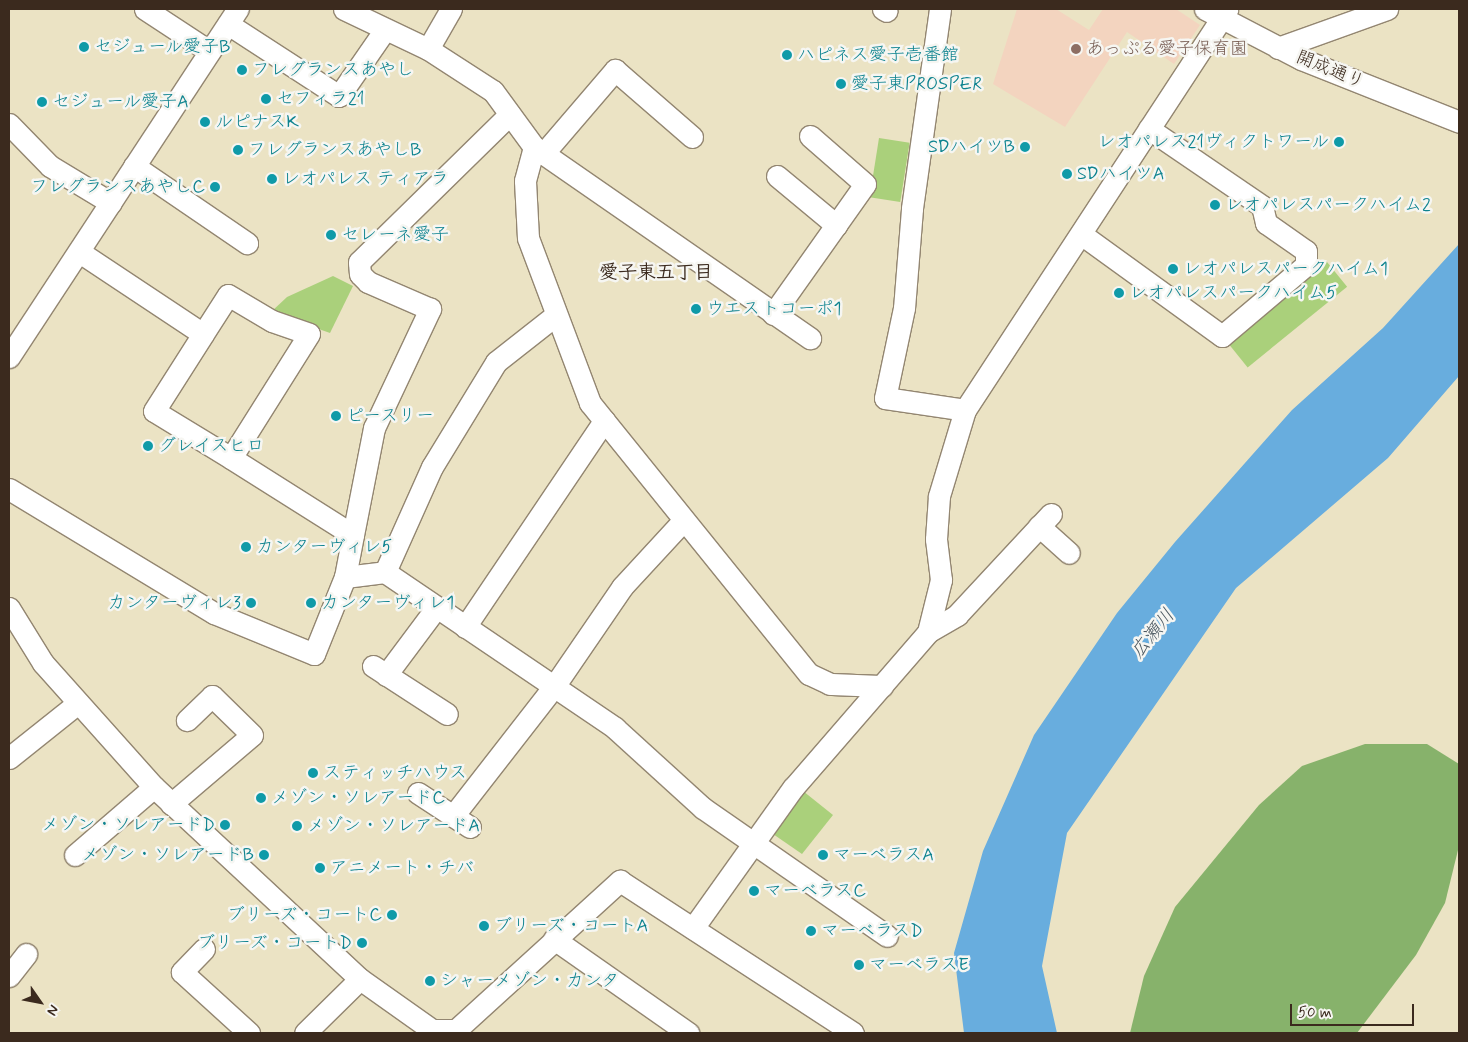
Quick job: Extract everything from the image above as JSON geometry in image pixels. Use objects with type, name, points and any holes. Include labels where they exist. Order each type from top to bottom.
[{"type":"street","points":[[145,9],[209,51]]},
{"type":"street","points":[[344,9],[384,31],[428,49],[492,91],[538,150],[810,338]]},
{"type":"street","points":[[428,49],[452,9]]},
{"type":"street","points":[[940,9],[915,180],[904,308],[885,398],[965,410]]},
{"type":"street","points":[[1278,48],[1388,9]]},
{"type":"street","points":[[928,632],[941,580],[936,538],[939,496],[965,410],[1148,130],[1217,12]]},
{"type":"street","name":"開成通り","points":[[1217,12],[1278,48],[1459,122]]},
{"type":"street","points":[[9,357],[81,253],[134,166],[233,17],[339,96],[384,31]]},
{"type":"street","points":[[692,137],[615,70],[538,150],[525,181],[528,238],[590,402],[682,521],[809,674],[830,684],[882,686]]},
{"type":"street","points":[[9,489],[214,613],[314,654],[345,577],[374,428],[430,309],[368,282],[360,274],[359,262],[510,114]]},
{"type":"street","points":[[9,124],[50,166],[111,203]]},
{"type":"street","points":[[1081,234],[1222,336],[1306,265],[1306,251],[1266,224],[1262,206],[1148,130]]},
{"type":"street","points":[[773,314],[865,184],[810,136]]},
{"type":"street","points":[[134,166],[247,243]]},
{"type":"street","points":[[776,176],[836,225]]},
{"type":"street","points":[[81,253],[203,334]]},
{"type":"street","points":[[231,458],[308,334],[272,321],[228,295],[154,410],[353,535]]},
{"type":"street","points":[[385,572],[432,467],[496,362],[556,315]]},
{"type":"street","points":[[465,627],[604,421]]},
{"type":"street","points":[[693,928],[753,841],[793,788],[928,632],[957,615],[1045,520],[1069,554]]},
{"type":"street","points":[[453,816],[555,685],[622,587],[682,521]]},
{"type":"street","points":[[345,577],[385,572],[436,608],[555,685],[615,728],[703,808],[887,936]]},
{"type":"street","points":[[9,608],[42,664],[171,804],[360,980],[432,1030],[456,1030],[620,880],[853,1033]]},
{"type":"street","points":[[436,608],[380,670],[447,714]]},
{"type":"street","points":[[171,804],[252,735],[212,696],[187,720]]},
{"type":"street","points":[[9,758],[78,703]]},
{"type":"street","points":[[75,855],[154,787]]},
{"type":"street","points":[[418,793],[470,827]]},
{"type":"street","points":[[554,939],[688,1033]]},
{"type":"street","points":[[204,949],[182,972],[249,1033]]},
{"type":"street","points":[[9,976],[26,954]]},
{"type":"street","points":[[304,1033],[360,980]]},
{"type":"shaded area","points":[[1017,9],[1056,9],[1089,30],[1103,9],[1176,9],[1200,25],[1174,64],[1127,32],[1065,127],[993,84]]},
{"type":"green space","points":[[879,138],[910,143],[900,202],[870,197]]},
{"type":"green space","points":[[1327,262],[1347,287],[1248,367],[1228,343]]},
{"type":"green space","points":[[333,276],[353,286],[330,333],[271,312],[287,297]]},
{"type":"green space","points":[[1365,744],[1427,744],[1459,764],[1459,846],[1445,903],[1416,955],[1357,1033],[1130,1033],[1144,976],[1175,907],[1259,805],[1302,766]]},
{"type":"green space","points":[[798,787],[833,815],[802,854],[773,834]]},
{"type":"water","name":"広瀬川","points":[[1459,244],[1459,376],[1388,458],[1236,588],[1067,833],[1042,966],[1057,1033],[964,1033],[954,953],[983,851],[1034,735],[1117,613],[1175,542],[1292,410],[1383,328]]},
{"type":"place","name":"セジュール愛子B","points":[[84,47]]},
{"type":"place","name":"あっぷる愛子保育園","points":[[1076,49]]},
{"type":"place","name":"ハピネス愛子壱番館","points":[[787,55]]},
{"type":"place","name":"フレグランスあやし","points":[[242,70]]},
{"type":"place","name":"愛子東PROSPER","points":[[841,84]]},
{"type":"place","name":"セフィラ21","points":[[266,99]]},
{"type":"place","name":"セジュール愛子A","points":[[42,102]]},
{"type":"place","name":"ルピナスK","points":[[205,122]]},
{"type":"place","name":"レオパレス21ヴィクトワール","points":[[1339,142]]},
{"type":"place","name":"SDハイツB","points":[[1025,147]]},
{"type":"place","name":"フレグランスあやしB","points":[[238,150]]},
{"type":"place","name":"SDハイツA","points":[[1067,174]]},
{"type":"place","name":"レオパレス ティアラ","points":[[272,179]]},
{"type":"place","name":"フレグランスあやしC","points":[[215,187]]},
{"type":"place","name":"レオパレスパークハイム2","points":[[1215,205]]},
{"type":"place","name":"セレーネ愛子","points":[[331,235]]},
{"type":"place","name":"レオパレスパークハイム1","points":[[1173,269]]},
{"type":"place","name":"レオパレスパークハイム5","points":[[1119,293]]},
{"type":"place","name":"ウエストコーポ1","points":[[696,309]]},
{"type":"place","name":"ピースリー","points":[[336,416]]},
{"type":"place","name":"グレイスヒロ","points":[[148,446]]},
{"type":"place","name":"カンターヴィレ5","points":[[246,547]]},
{"type":"place","name":"カンターヴィレ3","points":[[251,603]]},
{"type":"place","name":"カンターヴィレ1","points":[[311,603]]},
{"type":"place","name":"スティッチハウス","points":[[313,773]]},
{"type":"place","name":"メゾン・ソレアードC","points":[[261,798]]},
{"type":"place","name":"メゾン・ソレアードD","points":[[225,825]]},
{"type":"place","name":"メゾン・ソレアードA","points":[[297,826]]},
{"type":"place","name":"メゾン・ソレアードB","points":[[264,855]]},
{"type":"place","name":"マーベラスA","points":[[823,855]]},
{"type":"place","name":"アニメート・チバ","points":[[320,868]]},
{"type":"place","name":"マーベラスC","points":[[754,891]]},
{"type":"place","name":"ブリーズ・コートC","points":[[392,915]]},
{"type":"place","name":"ブリーズ・コートA","points":[[484,926]]},
{"type":"place","name":"マーベラスD","points":[[811,931]]},
{"type":"place","name":"ブリーズ・コートD","points":[[362,943]]},
{"type":"place","name":"マーベラスE","points":[[859,965]]},
{"type":"place","name":"シャーメゾン・カンタ","points":[[430,981]]},
{"type":"district","name":"愛子東五丁目","points":[[656,273]]}]
